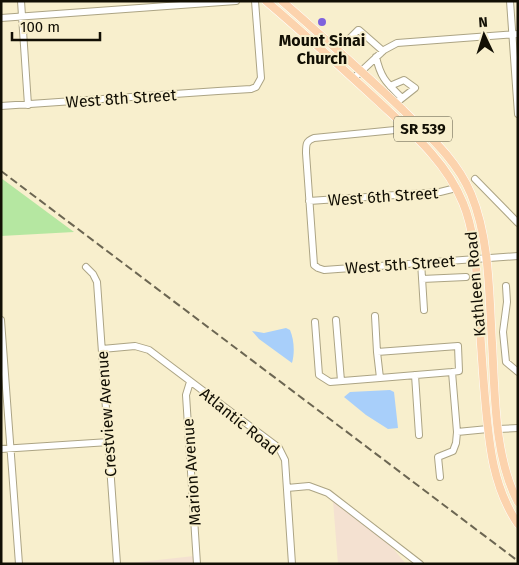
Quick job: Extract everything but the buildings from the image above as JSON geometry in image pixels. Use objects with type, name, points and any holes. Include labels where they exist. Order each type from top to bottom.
[{"type":"main road","name":"Kathleen Road","points":[[266,1],[354,78],[405,127],[440,162],[456,188],[469,220],[476,258],[484,388],[493,467],[496,480],[506,503],[518,524]]},
{"type":"main road","points":[[276,1],[307,28],[315,30]]},
{"type":"main road","name":"Kathleen Road","points":[[282,1],[361,71],[384,85],[414,121],[446,153],[466,184],[481,226],[486,258],[501,453],[507,478],[518,502]]},
{"type":"main road","points":[[484,388],[489,400],[491,419],[498,429]]},
{"type":"main road","points":[[488,429],[494,439],[502,481],[513,493]]},
{"type":"street","points":[[21,1],[28,105]]},
{"type":"street","points":[[1,18],[236,1]]},
{"type":"street","name":"West 8th Street","points":[[1,106],[256,87],[261,78],[255,1]]},
{"type":"street","points":[[510,1],[515,34],[518,114]]},
{"type":"street","points":[[346,42],[359,30],[383,51]]},
{"type":"street","points":[[354,78],[383,51],[397,43],[515,34]]},
{"type":"street","points":[[376,57],[384,85],[404,80],[415,88],[399,101]]},
{"type":"street","points":[[309,201],[306,152],[308,140],[388,131],[405,127],[414,121]]},
{"type":"street","points":[[475,179],[518,223]]},
{"type":"street","name":"West 6th Street","points":[[309,201],[440,192],[456,188]]},
{"type":"street","name":"West 5th Street","points":[[309,201],[314,265],[324,270],[518,256]]},
{"type":"street","points":[[421,262],[424,310]]},
{"type":"street","name":"Crestview Avenue","points":[[86,267],[93,274],[97,282],[117,564]]},
{"type":"street","points":[[422,279],[466,276]]},
{"type":"street","points":[[506,286],[507,302],[503,332],[506,362],[518,372]]},
{"type":"street","points":[[375,316],[380,378]]},
{"type":"street","points":[[1,320],[19,564]]},
{"type":"street","points":[[336,320],[341,381]]},
{"type":"street","points":[[315,322],[319,375],[330,382],[459,371],[458,346],[377,352]]},
{"type":"street","name":"Atlantic Road","points":[[102,349],[141,346],[149,350],[279,448],[285,460],[292,564]]},
{"type":"street","points":[[440,477],[438,457],[452,451],[456,443],[457,432],[452,372]]},
{"type":"street","points":[[415,375],[419,436]]},
{"type":"street","name":"Marion Avenue","points":[[190,382],[186,395],[197,564]]},
{"type":"street","points":[[498,429],[518,428]]},
{"type":"street","points":[[457,432],[488,429]]},
{"type":"street","points":[[1,449],[109,442]]},
{"type":"street","points":[[287,488],[309,486],[328,493],[420,564]]},
{"type":"shaded area","points":[[333,501],[391,546],[406,564],[338,564]]},
{"type":"shaded area","points":[[194,556],[194,564],[122,564]]},
{"type":"green space","points":[[1,178],[74,232],[1,236]]},
{"type":"water","points":[[286,328],[290,330],[293,342],[294,355],[292,363],[259,339],[252,331],[264,333]]},
{"type":"water","points":[[390,390],[394,392],[398,428],[388,429],[366,415],[344,397],[350,392]]},
{"type":"railway","points":[[1,171],[518,561]]},
{"type":"place","name":"Mount Sinai Church","points":[[322,22]]}]
